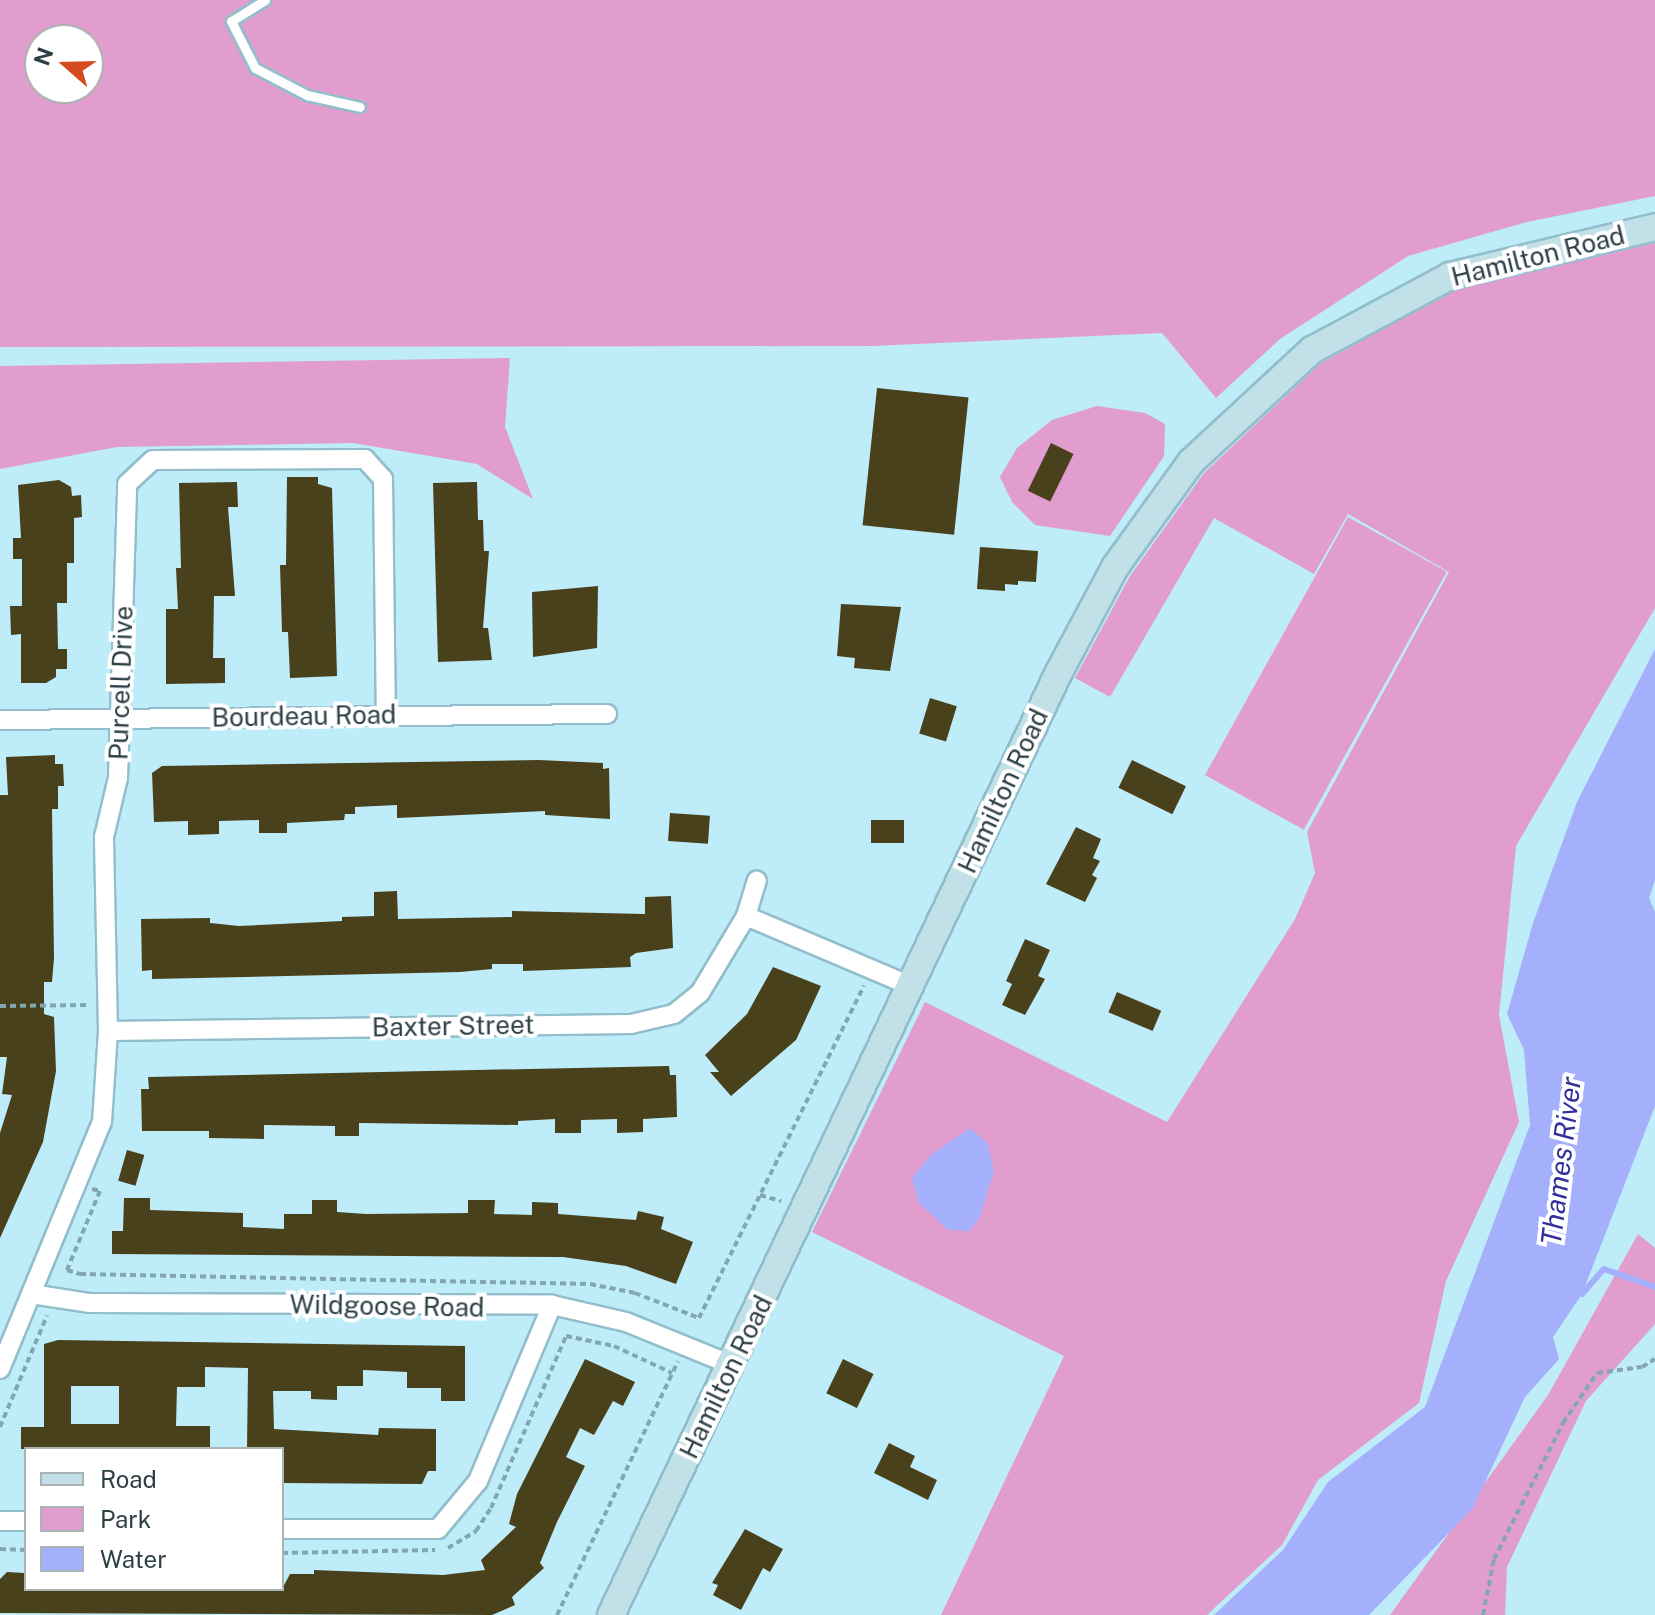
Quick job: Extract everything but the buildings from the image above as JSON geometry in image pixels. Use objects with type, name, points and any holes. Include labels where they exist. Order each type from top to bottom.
[{"type":"main road","name":"Hamilton Road","points":[[611,1615],[1059,672],[1115,567],[1191,462],[1312,350],[1450,276],[1655,227]]},
{"type":"street","name":"Purcell Drive","points":[[0,1369],[102,1122],[108,1031],[104,837],[118,778],[127,484],[153,460],[365,459],[383,479],[386,714]]},
{"type":"street","name":"Bourdeau Road","points":[[0,720],[607,714]]},
{"type":"street","name":"Baxter Street","points":[[108,1031],[631,1024],[674,1014],[700,993],[746,916],[757,881]]},
{"type":"street","points":[[746,916],[911,986]]},
{"type":"street","name":"Wildgoose Road","points":[[31,1294],[90,1303],[552,1305],[626,1322],[732,1365]]},
{"type":"street","points":[[284,1529],[438,1529],[478,1481],[552,1305]]},
{"type":"street","points":[[0,1521],[24,1521]]},
{"type":"lane","points":[[265,0],[231,21],[255,68],[307,95],[360,107]]},
{"type":"path","points":[[67,1270],[102,1277],[590,1284],[635,1293],[699,1318],[873,970]]},
{"type":"path","points":[[0,1006],[107,1003]]},
{"type":"path","points":[[0,1427],[100,1191],[76,1185]]},
{"type":"path","points":[[1483,1615],[1494,1559],[1580,1398],[1597,1373],[1642,1367],[1655,1359]]},
{"type":"path","points":[[557,1615],[672,1373]]},
{"type":"path","points":[[0,1549],[24,1550]]},
{"type":"green space","points":[[0,0],[1655,0],[1655,196],[1527,222],[1408,256],[1280,339],[1216,398],[1162,333],[873,346],[0,347]]},
{"type":"green space","points":[[1655,243],[1655,608],[1516,846],[1499,1015],[1519,1122],[1446,1281],[1419,1403],[1318,1480],[1282,1545],[1207,1615],[941,1615],[1064,1356],[812,1232],[925,1002],[1167,1122],[1295,919],[1315,873],[1307,832],[1449,572],[1348,514],[1314,574],[1214,518],[1110,697],[1075,678],[1130,576],[1204,473],[1322,362],[1454,290]]},
{"type":"green space","points":[[510,358],[505,427],[533,499],[477,464],[353,443],[117,447],[0,469],[0,366]]},
{"type":"green space","points":[[1097,406],[1145,413],[1165,424],[1164,456],[1110,536],[1035,525],[1012,502],[1000,477],[1017,448],[1052,420]]},
{"type":"green space","points":[[1348,517],[1447,572],[1304,830],[1205,775]]},
{"type":"green space","points":[[1638,1234],[1655,1248],[1655,1324],[1586,1401],[1507,1567],[1505,1615],[1390,1615],[1548,1395]]},
{"type":"water","name":"Thames River","points":[[1655,649],[1655,880],[1649,898],[1655,912],[1655,1106],[1582,1294],[1553,1337],[1559,1359],[1525,1397],[1473,1508],[1369,1615],[1214,1615],[1283,1550],[1328,1482],[1425,1407],[1530,1125],[1524,1050],[1507,1014],[1533,923],[1577,802]]},
{"type":"water","points":[[970,1128],[988,1144],[994,1171],[979,1219],[969,1231],[948,1230],[919,1203],[912,1178],[931,1155]]},
{"type":"waterway","points":[[1582,1294],[1604,1269],[1655,1287]]}]
